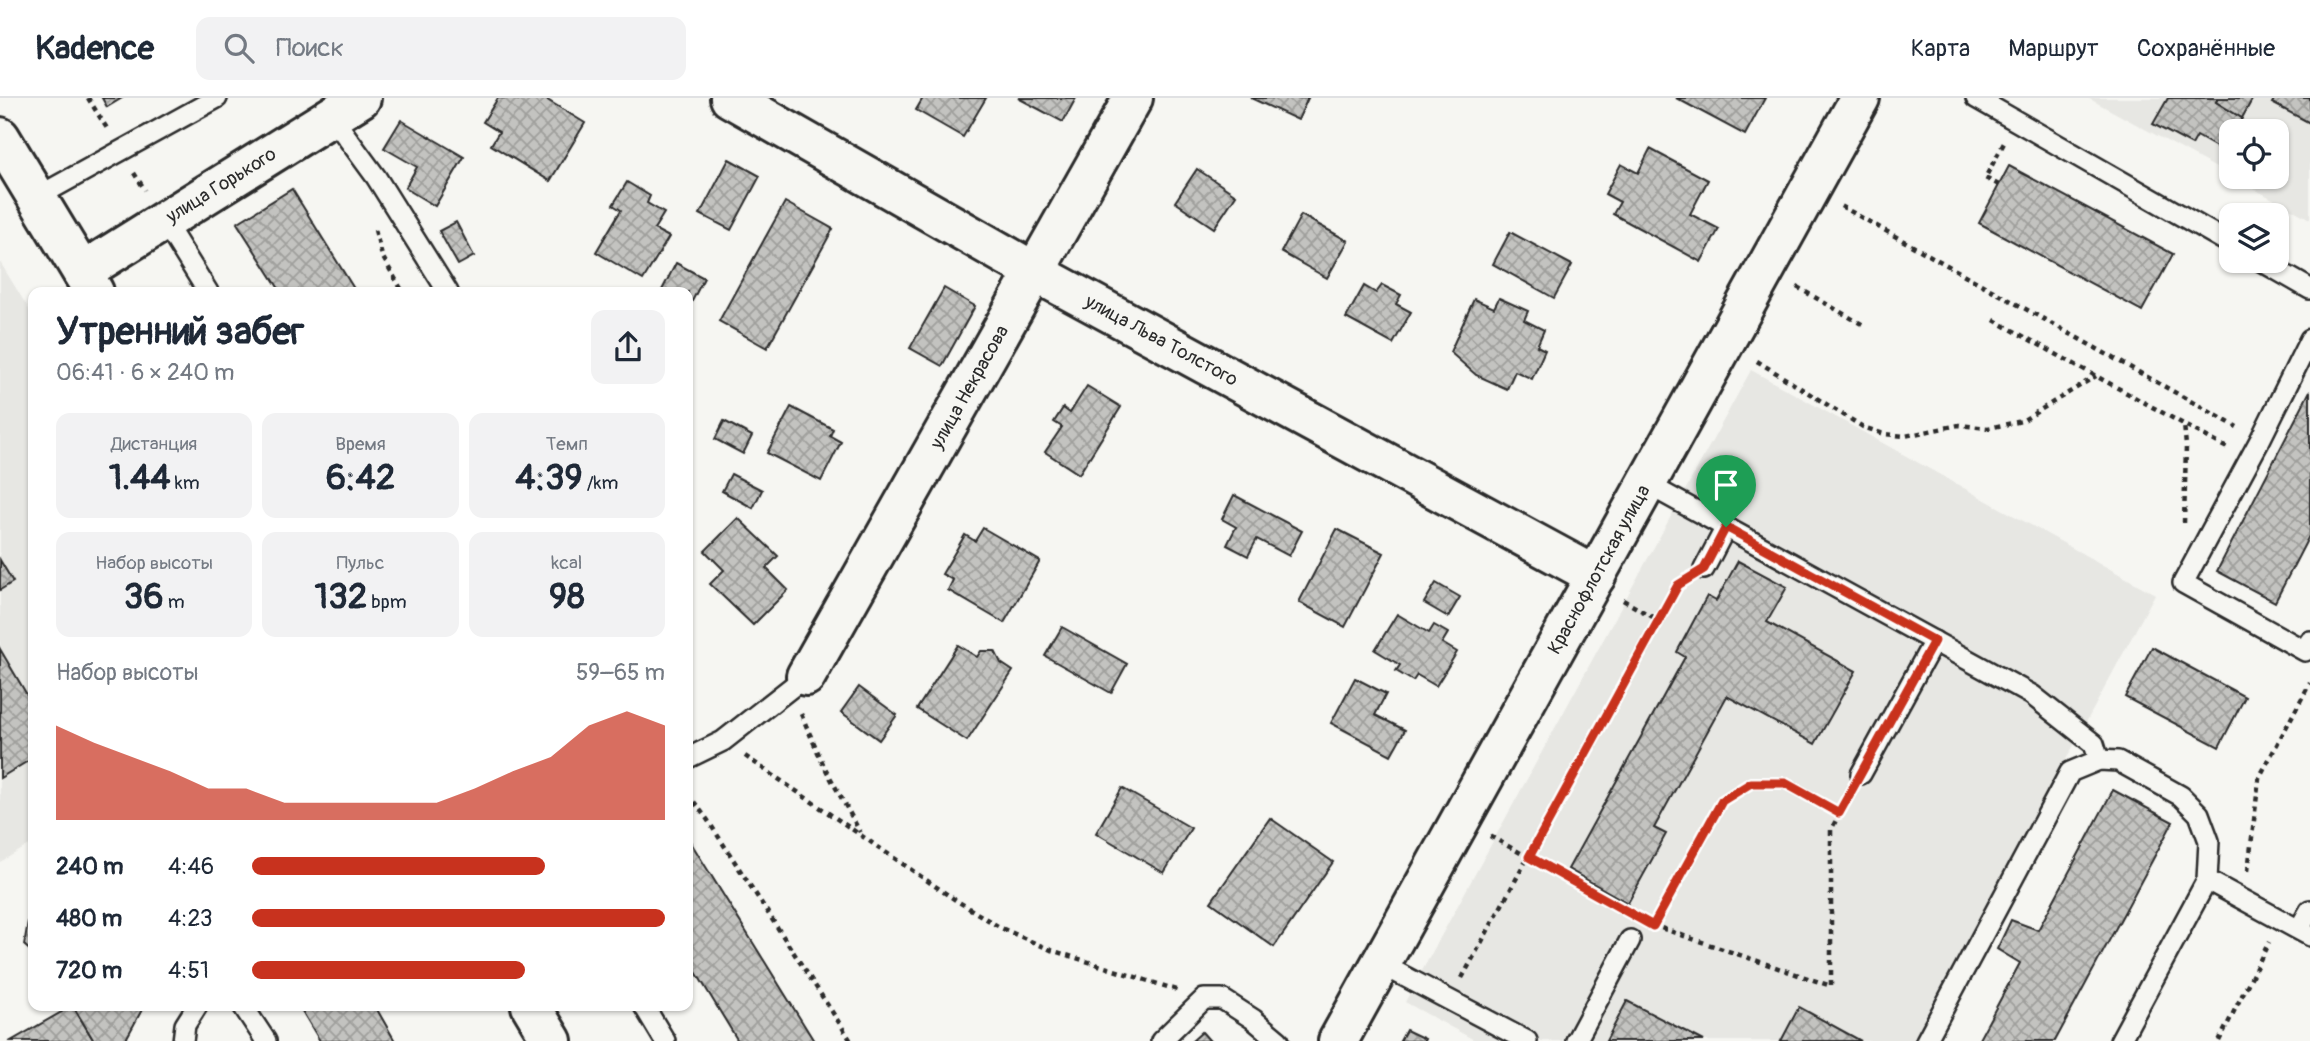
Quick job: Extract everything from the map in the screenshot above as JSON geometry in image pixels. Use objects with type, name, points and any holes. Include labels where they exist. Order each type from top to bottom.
[{"type":"street","name":"улица Льва Толстого","points":[[730,98],[1035,272],[1607,586]]},
{"type":"street","name":"улица Некрасова","points":[[806,676],[1133,98]]},
{"type":"street","name":"Краснофлотская улица","points":[[1338,1041],[1381,964],[1607,586],[1647,484],[1860,98]]},
{"type":"street","name":"улица Горького","points":[[88,282],[164,221],[346,107]]},
{"type":"street","points":[[0,137],[88,282]]},
{"type":"street","points":[[534,1011],[552,1041]]},
{"type":"lane","points":[[37,197],[217,98]]},
{"type":"lane","points":[[1976,98],[2219,237]]},
{"type":"lane","points":[[346,107],[376,177],[445,287]]},
{"type":"lane","points":[[164,221],[205,287]]},
{"type":"lane","points":[[2282,273],[2310,289]]},
{"type":"lane","points":[[2310,339],[2183,583],[2305,651],[2310,640]]},
{"type":"lane","points":[[1647,484],[2032,695],[2094,744],[2099,760]]},
{"type":"lane","points":[[1704,569],[1726,527]]},
{"type":"lane","points":[[1861,774],[1934,641]]},
{"type":"lane","points":[[693,756],[723,741],[806,676]]},
{"type":"lane","points":[[1926,1041],[2070,772],[2099,760],[2118,761],[2181,796],[2199,814],[2209,841],[2207,880],[2120,1041]]},
{"type":"lane","points":[[2207,880],[2304,932],[2310,910]]},
{"type":"lane","points":[[1576,1041],[1630,940]]},
{"type":"lane","points":[[1381,964],[1527,1041]]},
{"type":"lane","points":[[1161,1041],[1204,999],[1222,999],[1253,1019],[1279,1041]]},
{"type":"lane","points":[[183,1041],[185,1025],[194,1011]]},
{"type":"lane","points":[[246,1011],[266,1041]]},
{"type":"lane","points":[[646,1011],[665,1041]]},
{"type":"path","points":[[1999,185],[1985,178],[2016,121]]},
{"type":"path","points":[[1834,202],[2259,440]]},
{"type":"path","points":[[1790,283],[1865,326]]},
{"type":"path","points":[[1994,320],[2249,460]]},
{"type":"path","points":[[1750,356],[1863,427],[1884,435],[1905,436],[1959,425],[1988,428],[2022,421],[2096,376]]},
{"type":"path","points":[[2184,424],[2184,540],[2193,564]]},
{"type":"path","points":[[1450,1002],[1678,585],[1704,569]]},
{"type":"path","points":[[1607,586],[1658,620]]},
{"type":"path","points":[[806,676],[802,714],[824,766],[862,835]]},
{"type":"path","points":[[2246,901],[2259,778],[2310,683]]},
{"type":"path","points":[[723,741],[954,899],[1001,928],[1051,950],[1204,999]]},
{"type":"path","points":[[1642,920],[1831,986],[1830,830],[1861,774]]},
{"type":"path","points":[[1630,940],[1653,926],[1722,801],[1751,783],[1785,783],[1839,813]]},
{"type":"path","points":[[693,801],[851,1041]]},
{"type":"path","points":[[1483,832],[1631,913]]},
{"type":"path","points":[[2219,1041],[2281,919]]},
{"type":"shaded area","points":[[2088,98],[2310,98],[2310,219],[2289,208],[2289,203],[2280,203],[2254,189],[2289,189],[2289,119],[2219,119],[2219,169]]},
{"type":"shaded area","points":[[0,262],[28,308],[28,846],[0,862]]},
{"type":"shaded area","points":[[1751,370],[2155,594],[1915,1041],[1476,1041],[1405,1002]]},
{"type":"building","points":[[102,98],[122,98],[107,107]]},
{"type":"building","points":[[498,98],[544,98],[585,123],[550,181],[491,145],[499,132],[483,122]]},
{"type":"building","points":[[923,98],[986,98],[963,137],[916,110]]},
{"type":"building","points":[[1018,98],[1076,98],[1063,122]]},
{"type":"building","points":[[1251,98],[1308,98],[1298,120]]},
{"type":"building","points":[[1676,98],[1765,98],[1745,135]]},
{"type":"building","points":[[2168,98],[2218,98],[2216,102],[2242,118],[2219,119],[2219,149],[2197,136],[2192,145],[2153,124]]},
{"type":"building","points":[[2218,98],[2253,98],[2242,118],[2216,102]]},
{"type":"building","points":[[2275,98],[2310,98],[2310,123],[2272,103]]},
{"type":"building","points":[[401,120],[464,157],[435,206],[405,188],[417,167],[384,148]]},
{"type":"building","points":[[1650,149],[1708,180],[1690,214],[1719,229],[1701,262],[1613,214],[1620,202],[1605,194],[1621,164],[1638,173]]},
{"type":"building","points":[[729,159],[760,176],[731,230],[700,214]]},
{"type":"building","points":[[2009,166],[2173,254],[2142,311],[1979,223]]},
{"type":"building","points":[[1197,169],[1236,195],[1214,228],[1175,202]]},
{"type":"building","points":[[627,182],[650,196],[647,203],[664,213],[654,229],[669,237],[643,280],[596,252],[621,210],[613,205]]},
{"type":"building","points":[[292,189],[353,287],[278,287],[237,223]]},
{"type":"building","points":[[785,202],[833,229],[767,348],[719,321]]},
{"type":"building","points":[[1301,215],[1348,241],[1327,278],[1281,252]]},
{"type":"building","points":[[456,222],[474,256],[458,265],[439,231]]},
{"type":"building","points":[[1510,232],[1572,265],[1554,298],[1493,264]]},
{"type":"building","points":[[676,263],[704,278],[693,299],[693,287],[664,287]]},
{"type":"building","points":[[1382,285],[1401,295],[1396,304],[1411,312],[1393,344],[1346,318],[1364,286],[1376,293]]},
{"type":"building","points":[[944,288],[975,306],[942,366],[910,348]]},
{"type":"building","points":[[1499,298],[1528,311],[1524,320],[1544,330],[1537,346],[1545,350],[1532,379],[1515,371],[1507,389],[1476,375],[1450,352],[1474,299],[1494,308]]},
{"type":"building","points":[[1087,386],[1121,407],[1079,474],[1045,452],[1062,427],[1054,422],[1063,408],[1070,413]]},
{"type":"building","points":[[2310,391],[2310,534],[2275,602],[2217,571]]},
{"type":"building","points":[[791,407],[833,429],[830,436],[841,442],[821,481],[767,453]]},
{"type":"building","points":[[724,421],[752,436],[743,454],[715,439]]},
{"type":"building","points":[[731,474],[762,490],[753,508],[722,491]]},
{"type":"building","points":[[1234,495],[1302,531],[1289,556],[1257,539],[1248,556],[1227,545],[1236,527],[1222,519]]},
{"type":"building","points":[[738,518],[778,556],[766,568],[788,590],[753,625],[710,584],[724,570],[705,551]]},
{"type":"building","points":[[983,528],[1040,561],[1004,623],[948,590],[953,580],[942,574],[965,535],[975,541]]},
{"type":"building","points":[[1337,529],[1384,553],[1345,627],[1299,602]]},
{"type":"building","points":[[0,560],[13,582],[0,590]]},
{"type":"building","points":[[1738,561],[1787,587],[1767,622],[1856,671],[1815,744],[1727,696],[1654,828],[1666,834],[1628,903],[1568,869],[1685,657],[1677,652],[1707,596],[1716,601]]},
{"type":"building","points":[[1436,583],[1460,597],[1448,617],[1424,603]]},
{"type":"building","points":[[1397,614],[1429,633],[1434,625],[1448,633],[1442,643],[1457,652],[1436,686],[1417,675],[1413,681],[1396,671],[1400,665],[1375,650]]},
{"type":"building","points":[[1062,627],[1127,664],[1111,693],[1045,656]]},
{"type":"building","points":[[958,645],[977,657],[981,651],[995,651],[1001,663],[1013,671],[967,741],[917,709]]},
{"type":"building","points":[[2152,647],[2245,697],[2219,747],[2125,697]]},
{"type":"building","points":[[0,649],[28,697],[28,761],[0,778]]},
{"type":"building","points":[[1355,678],[1386,694],[1375,715],[1405,730],[1391,755],[1331,723]]},
{"type":"building","points":[[859,687],[897,715],[879,740],[841,712]]},
{"type":"building","points":[[1122,788],[1191,828],[1164,873],[1096,833]]},
{"type":"building","points":[[2113,790],[2173,822],[2055,1041],[1978,1041],[2020,963],[1997,949],[2011,920],[2038,930]]},
{"type":"building","points":[[1270,818],[1333,862],[1274,947],[1211,902]]},
{"type":"building","points":[[693,846],[814,1041],[738,1041],[693,967]]},
{"type":"building","points":[[28,922],[28,949],[24,945]]},
{"type":"building","points":[[1627,1001],[1704,1041],[1606,1041]]},
{"type":"building","points":[[1799,1007],[1861,1041],[1781,1041]]},
{"type":"building","points":[[63,1011],[76,1011],[94,1041],[11,1041]]},
{"type":"building","points":[[76,1011],[141,1011],[125,1041],[94,1041]]},
{"type":"building","points":[[302,1011],[378,1011],[395,1041],[320,1041]]},
{"type":"building","points":[[1406,1030],[1425,1039],[1424,1041],[1400,1041]]},
{"type":"building","points":[[1202,1032],[1210,1041],[1192,1041]]},
{"type":"route","points":[[1726,527],[1934,641],[1839,813],[1785,783],[1751,783],[1722,801],[1653,926],[1529,857],[1678,585],[1704,569],[1726,527]]}]
